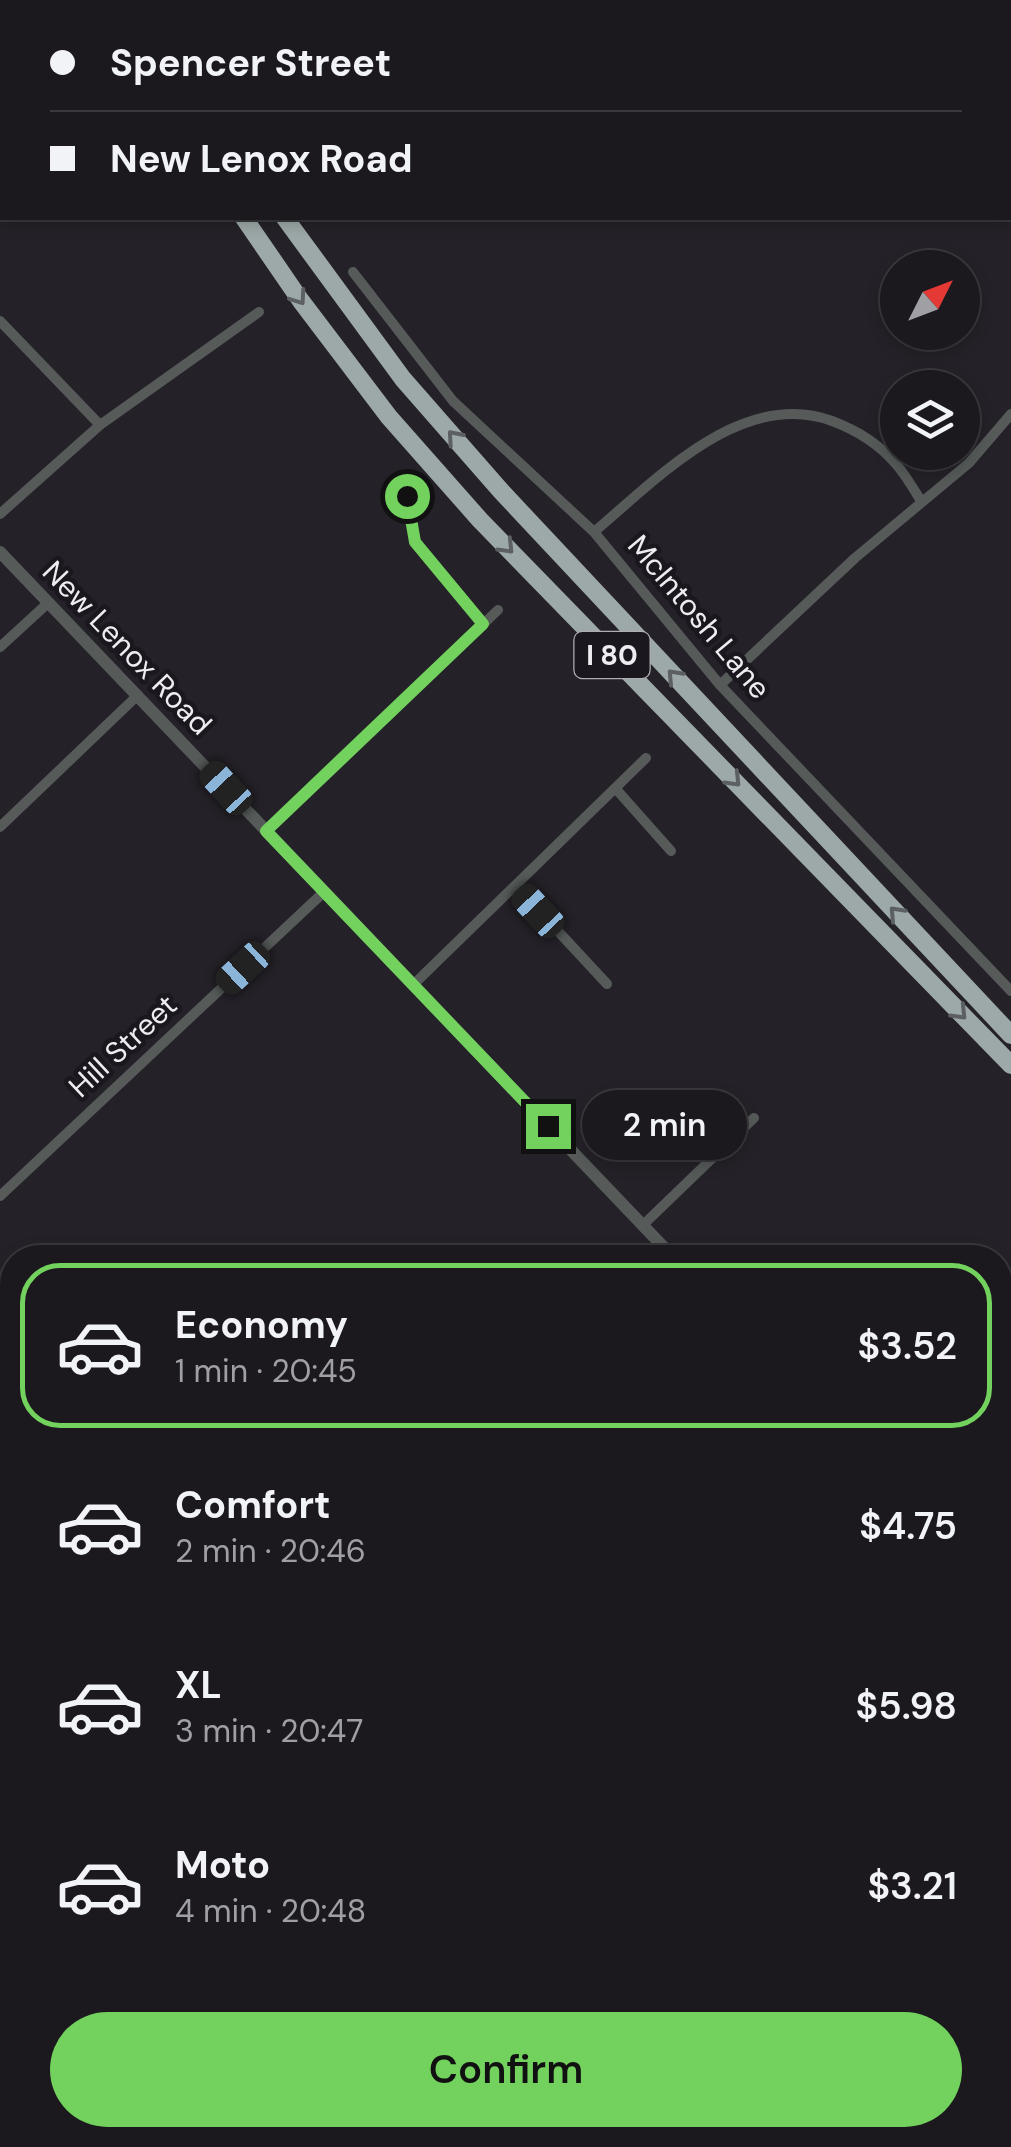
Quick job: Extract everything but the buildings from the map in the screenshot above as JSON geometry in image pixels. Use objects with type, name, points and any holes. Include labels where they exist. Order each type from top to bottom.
[{"type":"highway","name":"I 80","points":[[245,220],[389,417],[480,520],[1011,1065]]},
{"type":"highway","name":"I 80","points":[[286,220],[402,379],[501,491],[1011,1035]]},
{"type":"street","name":"McIntosh Lane","points":[[353,272],[453,401],[594,532],[720,685],[1011,991]]},
{"type":"street","points":[[0,514],[100,425],[258,312]]},
{"type":"street","points":[[0,321],[100,425]]},
{"type":"street","points":[[594,532],[670,468],[704,445],[731,429],[771,414],[813,414],[858,430],[894,461],[921,501]]},
{"type":"street","points":[[720,685],[854,558],[969,463],[1011,414]]},
{"type":"street","points":[[407,496],[415,542],[483,624]]},
{"type":"street","name":"New Lenox Road","points":[[0,552],[662,1245]]},
{"type":"street","points":[[0,647],[48,602]]},
{"type":"street","points":[[266,831],[498,610]]},
{"type":"street","points":[[0,827],[138,696]]},
{"type":"street","points":[[412,985],[646,758]]},
{"type":"street","points":[[616,789],[671,851]]},
{"type":"street","points":[[516,886],[606,984]]},
{"type":"street","name":"Hill Street","points":[[0,1196],[324,892]]},
{"type":"street","points":[[642,1224],[754,1118]]},
{"type":"route","points":[[407,496],[415,542],[483,624],[266,831],[548,1126]]}]
